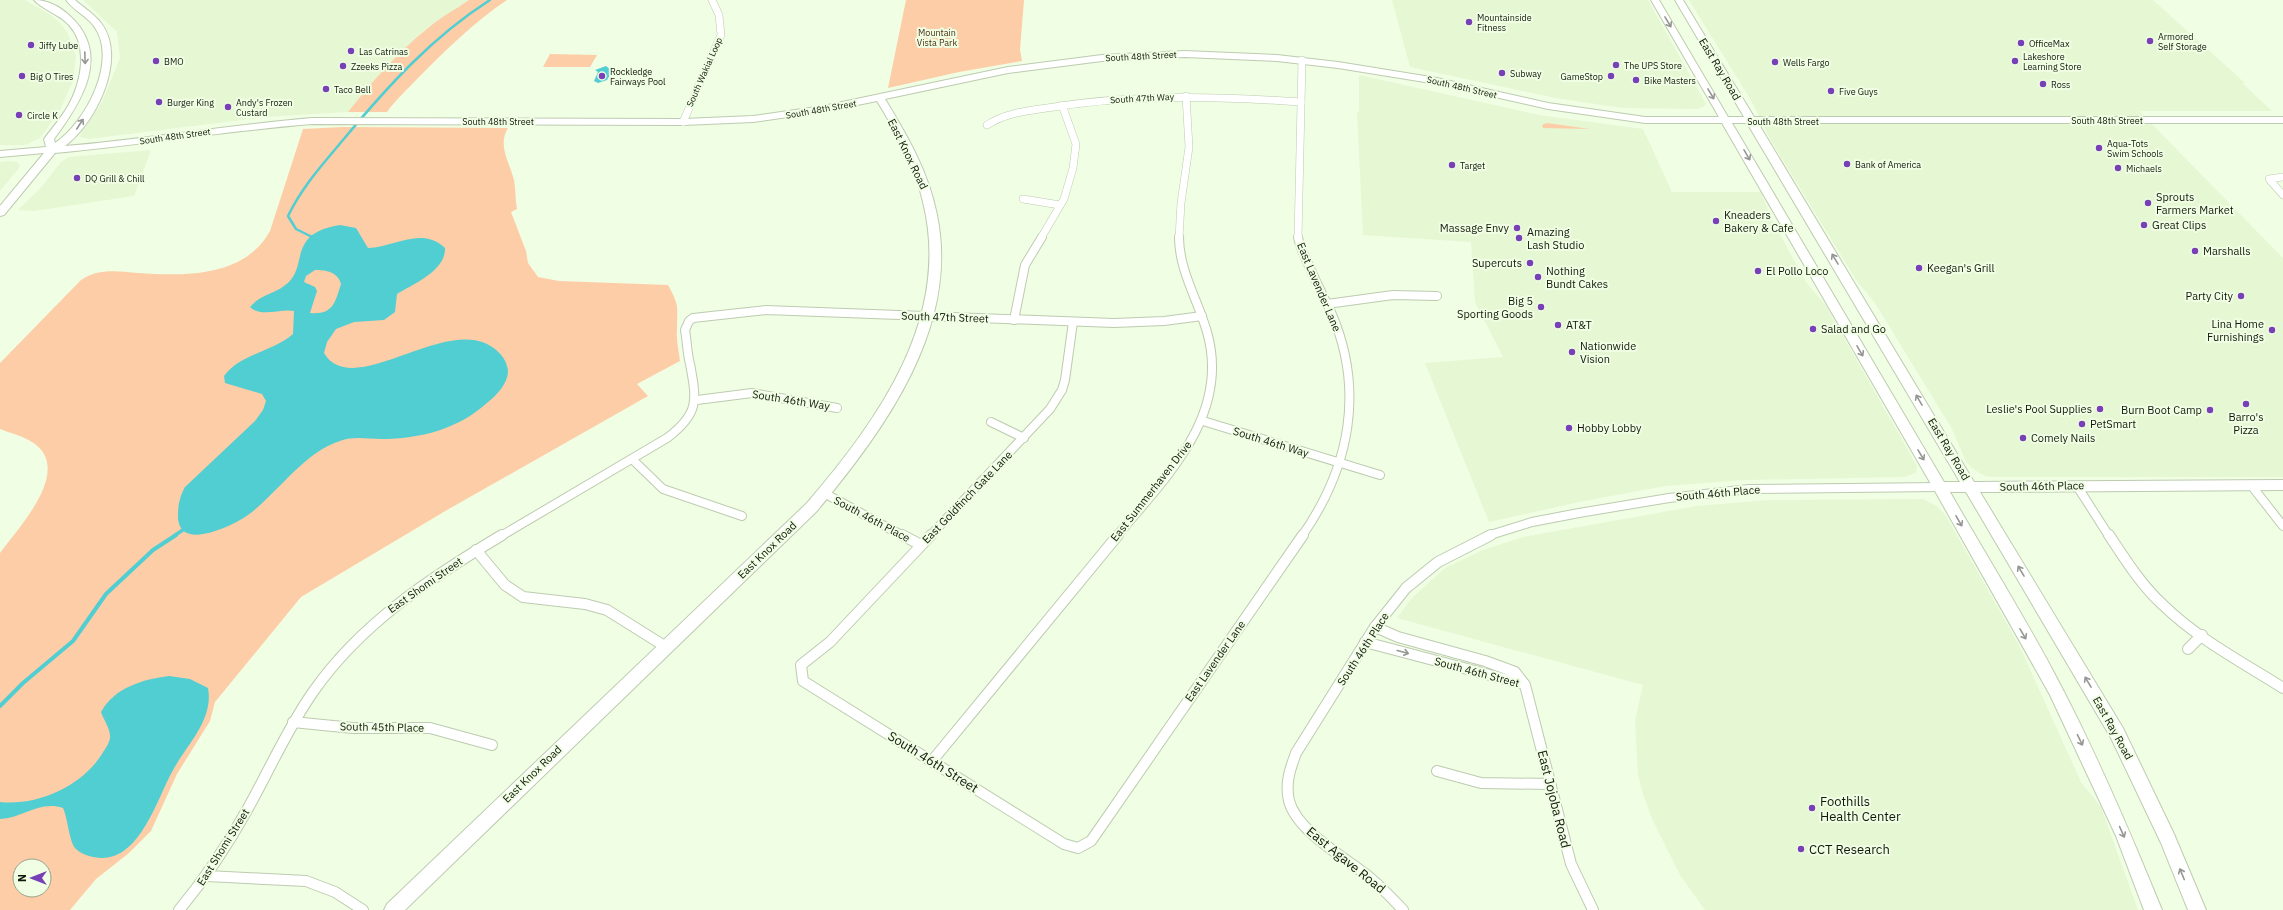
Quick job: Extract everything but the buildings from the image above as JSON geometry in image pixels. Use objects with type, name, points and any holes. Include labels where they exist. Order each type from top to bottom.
[{"type":"main road","points":[[38,0],[65,16],[83,37],[85,58],[84,80],[72,107],[49,139],[52,150]]},
{"type":"main road","points":[[0,213],[52,150],[72,136],[94,104],[105,75],[106,54],[104,39],[97,24],[70,0]]},
{"type":"main road","name":"East Ray Road","points":[[1655,0],[1940,487],[2055,690],[2078,735],[2124,836],[2153,910]]},
{"type":"main road","name":"East Ray Road","points":[[1679,0],[1972,487],[2117,733],[2165,834],[2197,910]]},
{"type":"main road","name":"South 48th Street","points":[[0,154],[122,144],[251,126],[312,121],[683,122],[787,116],[880,98],[1008,70],[1102,58],[1203,55],[1302,60],[1420,78],[1535,104],[1593,114],[1645,120],[2283,120]]},
{"type":"main road","name":"East Knox Road","points":[[393,910],[466,838],[785,533],[824,493],[854,456],[888,406],[908,368],[927,316],[935,266],[933,218],[922,179],[880,98]]},
{"type":"main road","name":"South 46th Place","points":[[1940,487],[2283,485]]},
{"type":"street","name":"South Wakial Loop","points":[[683,122],[721,35],[719,15],[712,0]]},
{"type":"street","name":"East Lavender Lane","points":[[1078,848],[1091,841],[1313,520],[1334,479],[1347,435],[1350,413],[1350,389],[1343,344],[1298,239],[1302,60]]},
{"type":"street","name":"South 47th Way","points":[[987,125],[997,118],[1010,114],[1062,105],[1112,99],[1186,96],[1301,102]]},
{"type":"street","name":"East Summerhaven Drive","points":[[932,761],[1164,479],[1189,445],[1203,421],[1210,401],[1213,379],[1213,350],[1180,254],[1178,229],[1188,151],[1186,96]]},
{"type":"street","points":[[1014,320],[1025,265],[1067,191],[1076,149],[1075,139],[1062,105]]},
{"type":"street","points":[[2283,177],[2269,179],[2283,195]]},
{"type":"street","points":[[1023,199],[1060,205]]},
{"type":"street","points":[[1327,304],[1398,295],[1437,296]]},
{"type":"street","name":"South 47th Street","points":[[697,400],[685,330],[688,321],[699,317],[766,310],[1014,320],[1138,323],[1202,316]]},
{"type":"street","name":"East Goldfinch Gate Lane","points":[[801,666],[830,642],[1050,409],[1062,390],[1067,371],[1073,322]]},
{"type":"street","name":"South 46th Way","points":[[697,400],[752,393],[837,408]]},
{"type":"street","name":"East Shomi Street","points":[[179,910],[207,876],[238,827],[293,722],[332,668],[378,619],[437,574],[678,431],[693,412],[697,400]]},
{"type":"street","name":"South 46th Way","points":[[1203,421],[1339,463]]},
{"type":"street","points":[[991,422],[1024,438]]},
{"type":"street","points":[[632,459],[663,489],[742,516]]},
{"type":"street","points":[[1339,463],[1380,476]]},
{"type":"street","points":[[2251,485],[2283,526]]},
{"type":"street","points":[[2077,486],[2148,589],[2162,605],[2202,635],[2283,688]]},
{"type":"street","name":"South 46th Place","points":[[1287,785],[1288,768],[1296,753],[1375,627],[1406,588],[1438,562],[1486,536],[1532,522],[1669,498],[1749,489],[1940,487]]},
{"type":"street","name":"South 46th Place","points":[[824,493],[921,545]]},
{"type":"street","points":[[476,550],[505,585],[523,597],[585,604],[606,610],[666,648]]},
{"type":"street","name":"South 46th Street","points":[[1375,627],[1398,637],[1485,660],[1515,672],[1525,685]]},
{"type":"street","points":[[2188,649],[2202,635]]},
{"type":"street","name":"South 46th Street","points":[[1365,642],[1525,685]]},
{"type":"street","name":"South 46th Street","points":[[801,666],[803,681],[1064,844],[1078,848]]},
{"type":"street","name":"East Jojoba Road","points":[[1525,685],[1571,864],[1593,910]]},
{"type":"street","name":"South 45th Place","points":[[293,722],[353,728],[430,728],[492,745]]},
{"type":"street","points":[[1437,771],[1481,783],[1550,784]]},
{"type":"street","name":"East Agave Road","points":[[1287,785],[1288,796],[1300,822],[1309,832],[1367,875],[1403,910]]},
{"type":"street","points":[[207,876],[306,881],[335,892],[363,910]]},
{"type":"shaded area","points":[[0,0],[25,0],[49,14],[61,24],[68,34],[76,56],[73,81],[60,110],[40,138],[25,145],[0,145]]},
{"type":"shaded area","points":[[83,0],[469,0],[428,27],[403,51],[348,112],[265,117],[89,139],[80,137],[81,133],[102,102],[120,58],[117,32]]},
{"type":"shaded area","points":[[1392,0],[1648,0],[1706,104],[1703,107],[1696,109],[1623,108],[1555,98],[1410,67]]},
{"type":"shaded area","points":[[1689,0],[2153,0],[2245,83],[2242,83],[2272,111],[2139,111],[2283,258],[2283,477],[1993,477],[1985,476],[1973,469],[1966,462],[1952,429],[1875,303],[1856,280],[1770,139],[1752,102]]},
{"type":"shaded area","points":[[1359,75],[1539,115],[1643,129],[1672,192],[1761,192],[1771,218],[1806,282],[1826,306],[1917,466],[1916,473],[1904,477],[1746,480],[1665,486],[1579,502],[1489,522],[1425,363],[1503,357],[1475,302],[1471,242],[1363,235],[1357,112],[1359,111]]},
{"type":"shaded area","points":[[151,150],[134,196],[34,211],[18,210],[40,189],[61,162],[69,157]]},
{"type":"shaded area","points":[[0,162],[17,162],[20,165],[19,168],[0,191]]},
{"type":"shaded area","points":[[1923,499],[1937,506],[1946,516],[2019,645],[2081,782],[2101,807],[2138,910],[1705,910],[1680,875],[1652,819],[1642,791],[1638,775],[1635,720],[1643,685],[1397,618],[1412,598],[1445,568],[1483,550],[1523,537],[1697,506],[1770,500]]},
{"type":"green space","points":[[469,0],[507,0],[472,27],[450,47],[394,103],[387,112],[348,112],[406,47],[433,24]]},
{"type":"green space","name":"Mountain Vista Park","points":[[906,0],[1024,0],[1020,50],[1022,61],[959,72],[888,88]]},
{"type":"green space","points":[[550,54],[597,55],[590,67],[543,67]]},
{"type":"green space","points":[[1547,123],[1590,129],[1543,128],[1542,125]]},
{"type":"green space","points":[[343,127],[508,128],[505,134],[504,147],[514,180],[517,209],[511,212],[526,251],[528,263],[538,277],[559,281],[668,285],[677,307],[677,338],[680,361],[637,384],[648,396],[447,510],[301,597],[215,702],[210,721],[177,774],[151,831],[129,853],[96,879],[70,910],[0,910],[0,553],[19,529],[39,498],[46,482],[48,467],[44,453],[32,442],[21,436],[0,429],[0,363],[81,280],[88,276],[108,271],[174,274],[212,271],[229,266],[245,258],[259,246],[270,231],[303,129]]},
{"type":"water","name":"Rockledge Fairways Pool","points":[[606,66],[612,71],[607,80],[598,83],[594,81],[598,72],[595,70]]},
{"type":"water","points":[[340,225],[356,228],[368,248],[418,238],[436,242],[445,248],[444,256],[434,270],[427,276],[397,294],[395,312],[384,320],[354,322],[336,329],[327,342],[324,353],[338,365],[356,368],[379,363],[428,346],[453,340],[476,340],[495,349],[502,356],[508,371],[506,380],[495,396],[477,411],[452,426],[438,431],[410,437],[396,439],[345,439],[327,446],[291,474],[270,496],[248,515],[220,529],[208,533],[197,535],[188,533],[181,528],[178,518],[179,502],[185,487],[255,421],[263,410],[266,401],[262,394],[225,383],[224,376],[247,358],[276,345],[293,334],[294,311],[260,312],[250,307],[262,297],[280,289],[292,279],[305,244],[311,236],[323,229]],"holes":[[[315,270],[331,272],[337,277],[341,284],[335,302],[328,310],[324,312],[310,313],[317,291],[315,287],[304,282],[306,276]]]},
{"type":"water","points":[[169,676],[190,679],[208,688],[209,700],[207,711],[198,732],[172,772],[145,826],[136,839],[126,849],[114,856],[100,858],[84,854],[75,848],[73,844],[63,808],[46,806],[16,816],[0,819],[0,802],[29,801],[44,797],[58,792],[83,776],[107,746],[110,735],[101,712],[113,697],[139,682]]},
{"type":"waterway","points":[[312,237],[296,229],[288,216],[313,176],[376,101],[411,64],[449,30],[490,0]]},
{"type":"waterway","points":[[174,536],[187,527]]},
{"type":"waterway","points":[[0,706],[23,683],[73,641],[106,594],[153,550],[176,535]]},
{"type":"place","name":"Mountainside Fitness","points":[[1469,22]]},
{"type":"place","name":"Armored Self Storage","points":[[2150,41]]},
{"type":"place","name":"OfficeMax","points":[[2021,43]]},
{"type":"place","name":"Jiffy Lube","points":[[31,45]]},
{"type":"place","name":"Las Catrinas","points":[[351,51]]},
{"type":"place","name":"BMO","points":[[156,61]]},
{"type":"place","name":"Lakeshore Learning Store","points":[[2015,61]]},
{"type":"place","name":"Wells Fargo","points":[[1775,62]]},
{"type":"place","name":"The UPS Store","points":[[1616,65]]},
{"type":"place","name":"Zzeeks Pizza","points":[[343,66]]},
{"type":"place","name":"Subway","points":[[1502,73]]},
{"type":"place","name":"Big O Tires","points":[[22,76]]},
{"type":"place","name":"Rockledge Fairways Pool","points":[[602,76]]},
{"type":"place","name":"GameStop","points":[[1611,76]]},
{"type":"place","name":"Bike Masters","points":[[1636,80]]},
{"type":"place","name":"Ross","points":[[2043,84]]},
{"type":"place","name":"Taco Bell","points":[[326,89]]},
{"type":"place","name":"Five Guys","points":[[1831,91]]},
{"type":"place","name":"Burger King","points":[[159,102]]},
{"type":"place","name":"Andy's Frozen Custard","points":[[228,107]]},
{"type":"place","name":"Circle K","points":[[19,115]]},
{"type":"place","name":"Aqua-Tots Swim Schools","points":[[2099,148]]},
{"type":"place","name":"Bank of America","points":[[1847,164]]},
{"type":"place","name":"Target","points":[[1452,165]]},
{"type":"place","name":"Michaels","points":[[2118,168]]},
{"type":"place","name":"DQ Grill & Chill","points":[[77,178]]},
{"type":"place","name":"Sprouts Farmers Market","points":[[2148,203]]},
{"type":"place","name":"Kneaders Bakery & Cafe","points":[[1716,221]]},
{"type":"place","name":"Great Clips","points":[[2144,225]]},
{"type":"place","name":"Massage Envy","points":[[1517,228]]},
{"type":"place","name":"Amazing Lash Studio","points":[[1519,238]]},
{"type":"place","name":"Marshalls","points":[[2195,251]]},
{"type":"place","name":"Supercuts","points":[[1530,263]]},
{"type":"place","name":"Keegan's Grill","points":[[1919,268]]},
{"type":"place","name":"El Pollo Loco","points":[[1758,271]]},
{"type":"place","name":"Nothing Bundt Cakes","points":[[1538,277]]},
{"type":"place","name":"Party City","points":[[2241,296]]},
{"type":"place","name":"Big 5 Sporting Goods","points":[[1541,307]]},
{"type":"place","name":"AT&T","points":[[1558,325]]},
{"type":"place","name":"Salad and Go","points":[[1813,329]]},
{"type":"place","name":"Lina Home Furnishings","points":[[2272,330]]},
{"type":"place","name":"Nationwide Vision","points":[[1572,352]]},
{"type":"place","name":"Barro's Pizza","points":[[2246,404]]},
{"type":"place","name":"Leslie's Pool Supplies","points":[[2100,409]]},
{"type":"place","name":"Burn Boot Camp","points":[[2210,410]]},
{"type":"place","name":"PetSmart","points":[[2082,424]]},
{"type":"place","name":"Hobby Lobby","points":[[1569,428]]},
{"type":"place","name":"Comely Nails","points":[[2023,438]]},
{"type":"place","name":"Foothills Health Center","points":[[1812,808]]},
{"type":"place","name":"CCT Research","points":[[1801,849]]}]
